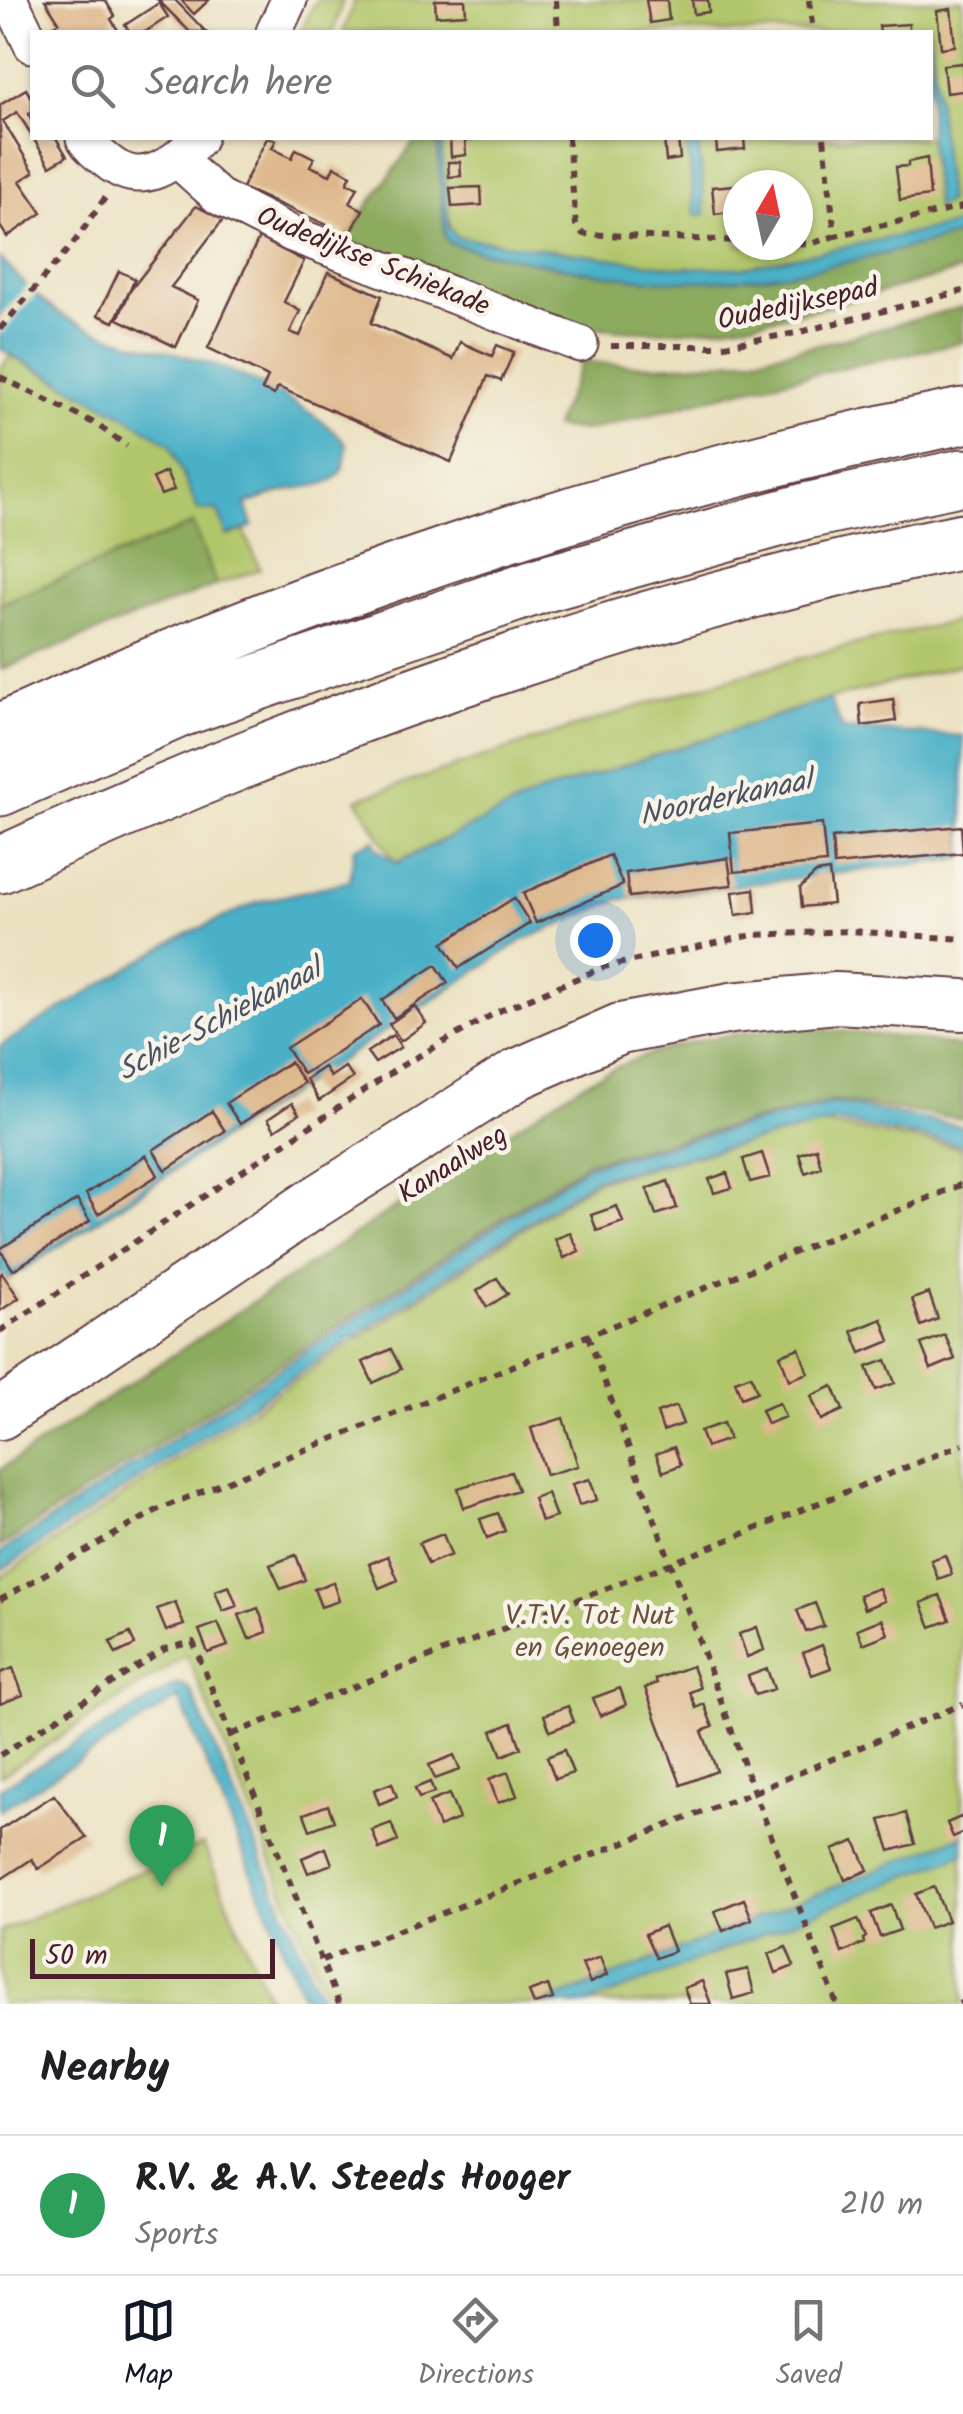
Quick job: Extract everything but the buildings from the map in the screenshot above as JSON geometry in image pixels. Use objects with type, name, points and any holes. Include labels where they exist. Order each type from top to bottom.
[{"type":"highway","points":[[0,732],[120,677],[334,592],[575,511],[686,480],[963,416]]},
{"type":"highway","points":[[0,788],[180,709],[541,585],[806,511],[963,477]]},
{"type":"highway","points":[[0,866],[120,810],[286,741],[452,682],[696,606],[963,541]]},
{"type":"main road","points":[[0,1383],[412,1110],[508,1056],[613,1009],[727,982],[830,971],[963,980]]},
{"type":"main road","name":"Kanaalweg","points":[[0,1414],[311,1205],[518,1074],[620,1029],[731,1008],[836,998],[963,1006]]},
{"type":"street","points":[[275,30],[289,0]]},
{"type":"street","points":[[85,140],[122,174],[160,170],[188,149]]},
{"type":"street","name":"Oudedijkse Schiekade","points":[[188,149],[219,197],[292,234],[580,344]]},
{"type":"path","points":[[556,0],[558,30]]},
{"type":"path","points":[[809,0],[812,30]]},
{"type":"path","points":[[568,140],[576,225],[583,234],[723,240]]},
{"type":"path","points":[[824,140],[835,236]]},
{"type":"path","points":[[0,329],[67,252],[122,174]]},
{"type":"path","points":[[813,243],[963,207]]},
{"type":"path","name":"Oudedijksepad","points":[[580,344],[719,346],[796,334],[963,290]]},
{"type":"path","points":[[0,377],[96,424],[127,446]]},
{"type":"path","points":[[0,1600],[159,1510],[963,1184]]},
{"type":"path","points":[[588,1336],[754,1792],[837,2004]]},
{"type":"path","points":[[232,1734],[672,1563],[963,1444]]},
{"type":"path","points":[[0,1755],[166,1649],[194,1642],[339,2004]]},
{"type":"path","points":[[322,1960],[754,1792],[963,1704]]},
{"type":"green space","points":[[316,0],[343,0],[334,30],[302,30]]},
{"type":"green space","points":[[355,0],[963,0],[963,231],[813,258],[813,170],[723,170],[723,260],[802,260],[719,275],[451,237],[439,140],[933,140],[933,30],[344,30]]},
{"type":"green space","points":[[416,140],[437,140],[445,235],[449,243],[474,250],[610,275],[694,281],[810,269],[963,234],[963,270],[774,318],[678,331],[629,331],[581,325],[521,310],[344,239]]},
{"type":"green space","points":[[963,307],[963,342],[744,389],[586,431],[554,427],[583,361],[681,365],[728,361],[821,344]]},
{"type":"green space","points":[[10,356],[126,416],[170,444],[198,510],[218,511],[228,535],[244,530],[260,569],[216,585],[192,524],[0,604],[0,369]]},
{"type":"green space","points":[[193,524],[216,585],[0,670],[0,604]]},
{"type":"green space","points":[[963,620],[963,664],[815,703],[540,793],[395,863],[357,799],[733,678]]},
{"type":"green space","points":[[796,1027],[963,1047],[963,1119],[835,1101],[588,1162],[0,1547],[0,1470],[569,1092],[625,1064],[679,1045]]},
{"type":"green space","name":"V.T.V. Tot Nut en Genoegen","points":[[822,1124],[963,1148],[963,2004],[330,2004],[187,1655],[0,1776],[0,1578],[595,1181]]},
{"type":"green space","points":[[203,1844],[271,2004],[0,2004],[0,1931]]},
{"type":"water","points":[[933,55],[948,201],[936,208],[929,140],[933,140]]},
{"type":"water","points":[[437,140],[441,140],[449,228],[457,237],[674,267],[740,268],[780,260],[813,260],[813,253],[963,223],[963,234],[849,262],[772,275],[694,281],[564,268],[449,243],[445,235]]},
{"type":"water","points":[[687,140],[698,140],[705,214],[695,215]]},
{"type":"water","points":[[0,258],[41,299],[70,320],[119,339],[228,370],[293,402],[346,443],[337,477],[246,504],[253,526],[227,536],[218,511],[198,510],[170,444],[0,349]]},
{"type":"water","points":[[829,699],[843,729],[963,736],[963,858],[617,900],[523,940],[0,1285],[0,1046],[180,937],[258,902],[350,881],[354,848],[374,840],[376,848],[396,863],[540,793]]},
{"type":"water","points":[[834,1103],[963,1126],[963,1145],[835,1122],[594,1179],[0,1571],[0,1553],[588,1165]]},
{"type":"water","points":[[176,1685],[191,1691],[324,2004],[306,2004],[179,1698],[0,1810],[0,1788]]},
{"type":"water","points":[[963,1835],[963,1854],[588,2004],[543,2004]]},
{"type":"pier","points":[[31,281],[40,289],[0,335],[0,317]]},
{"type":"place","name":"R.V. & A.V. Steeds Hooger","points":[[162,1887]]},
{"type":"water label","name":"Noorderkanaal","points":[[726,799]]},
{"type":"water label","name":"Schie-Schiekanaal","points":[[220,1021]]}]
